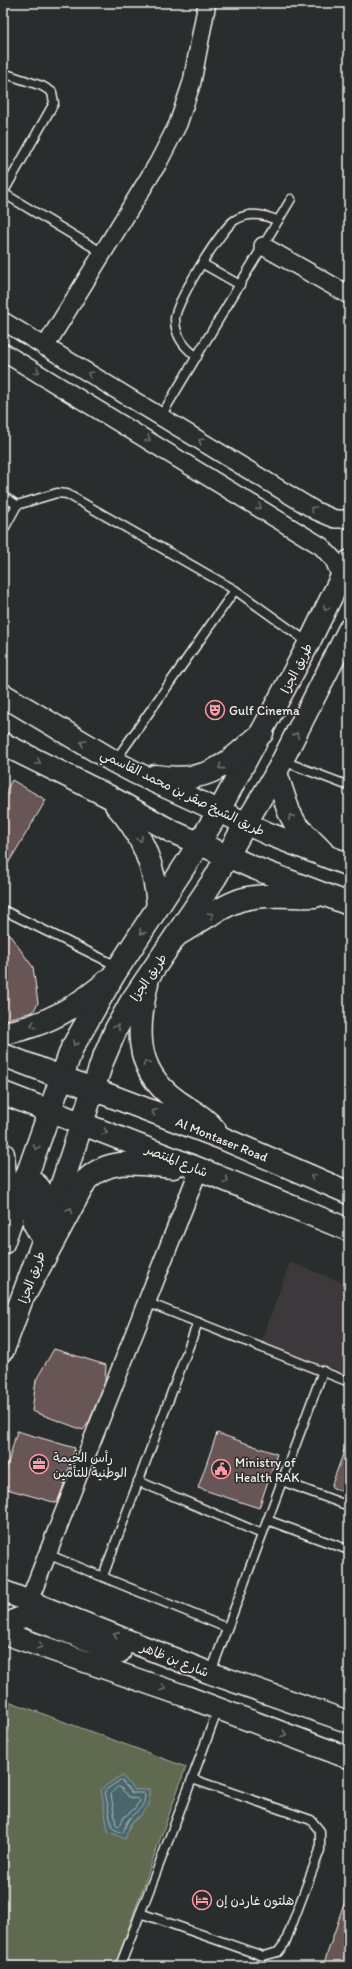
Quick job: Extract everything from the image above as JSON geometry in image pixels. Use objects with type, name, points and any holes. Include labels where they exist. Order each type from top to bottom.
[{"type":"main road","name":"طريق الشيخ صقر بن محمد القاسمي","points":[[3,695],[136,773],[246,823],[349,865]]},
{"type":"main road","points":[[136,773],[185,778],[208,774],[237,755],[262,733]]},
{"type":"main road","points":[[3,744],[108,796],[171,831],[227,856],[349,904]]},
{"type":"main road","points":[[280,767],[285,804],[296,825],[327,856]]},
{"type":"main road","points":[[108,796],[124,813],[137,832],[147,853],[153,870],[158,906]]},
{"type":"main road","name":"طريق الجزا","points":[[3,1243],[72,1048],[116,972],[219,811]]},
{"type":"main road","name":"طريق الجزا","points":[[3,1350],[25,1294],[93,1089],[116,1029],[227,856],[246,823]]},
{"type":"main road","points":[[177,935],[224,907],[241,900],[261,896],[329,896]]},
{"type":"main road","points":[[3,1033],[36,1025],[57,1016],[83,1000],[116,972]]},
{"type":"main road","points":[[148,978],[140,1012],[139,1030],[141,1049],[147,1066],[164,1090],[176,1100],[201,1116],[222,1138]]},
{"type":"main road","points":[[3,1055],[93,1089]]},
{"type":"main road","name":"Al Montaser Road","points":[[93,1089],[222,1138],[349,1193]]},
{"type":"main road","name":"شارع المنتصر","points":[[3,1093],[199,1169],[349,1230]]},
{"type":"main road","points":[[3,1154],[6,1186],[3,1208]]},
{"type":"main road","points":[[25,1294],[86,1180],[95,1171],[118,1163],[199,1169]]},
{"type":"main road","points":[[25,1179],[34,1182],[40,1188],[42,1196],[34,1223],[39,1232],[45,1236]]},
{"type":"street","points":[[45,347],[161,157],[178,124],[192,82],[207,3]]},
{"type":"street","points":[[263,246],[349,295]]},
{"type":"street","points":[[3,321],[287,494],[327,517],[349,520]]},
{"type":"street","points":[[3,352],[276,517],[328,552],[334,560],[345,569]]},
{"type":"street","points":[[276,517],[287,494]]},
{"type":"street","name":"طريق الجزا","points":[[219,811],[309,643],[345,569]]},
{"type":"street","name":"طريق الجزا","points":[[246,823],[280,767],[349,629]]},
{"type":"street","points":[[29,1601],[199,1169]]},
{"type":"street","name":"شارع بن ظاهر","points":[[3,1591],[210,1673],[343,1720]]},
{"type":"street","points":[[170,1657],[149,1658],[128,1655],[25,1616],[14,1620],[5,1634],[218,1709],[349,1758]]},
{"type":"street","points":[[218,1709],[225,1695],[236,1690],[306,1715],[343,1720]]},
{"type":"lane","points":[[3,73],[42,86],[52,92],[54,103],[3,193],[103,253]]},
{"type":"lane","points":[[161,416],[292,199]]},
{"type":"lane","points":[[197,356],[187,350],[180,340],[176,329],[175,317],[178,306],[203,264],[225,228],[234,220],[256,214],[268,216],[278,221]]},
{"type":"lane","points":[[203,264],[240,285]]},
{"type":"lane","points":[[3,531],[18,505],[57,493],[67,494],[234,590],[309,643]]},
{"type":"lane","points":[[3,496],[18,505]]},
{"type":"lane","points":[[115,762],[234,590]]},
{"type":"lane","points":[[280,767],[349,786]]},
{"type":"lane","points":[[3,910],[116,972]]},
{"type":"lane","points":[[146,1302],[349,1382]]},
{"type":"lane","points":[[103,1576],[198,1322]]},
{"type":"lane","points":[[210,1673],[323,1371]]},
{"type":"lane","points":[[282,1481],[349,1506]]},
{"type":"lane","points":[[138,1482],[262,1534]]},
{"type":"lane","points":[[267,1520],[349,1550]]},
{"type":"lane","points":[[47,1554],[227,1628]]},
{"type":"lane","points":[[121,1966],[218,1709]]},
{"type":"lane","points":[[140,1913],[263,1956],[278,1952],[286,1943],[320,1850],[320,1830],[311,1820],[192,1779]]},
{"type":"shaded area","points":[[290,1262],[349,1285],[349,1387],[258,1351]]},
{"type":"green space","points":[[3,1699],[186,1767],[115,1966],[3,1966]]},
{"type":"water","points":[[122,1775],[134,1790],[149,1789],[149,1805],[141,1815],[131,1823],[125,1839],[108,1831],[101,1789]]},
{"type":"building","points":[[12,780],[46,800],[3,872],[3,796]]},
{"type":"building","points":[[3,926],[33,967],[38,1003],[33,1012],[3,1020]]},
{"type":"building","points":[[54,1349],[106,1365],[105,1382],[89,1422],[83,1430],[32,1411],[36,1380]]},
{"type":"building","name":"رأس الخيمة الوطنية للتأمين","points":[[17,1431],[75,1448],[57,1503],[3,1488],[3,1481]]},
{"type":"building","points":[[217,1433],[277,1454],[259,1508],[198,1488]]},
{"type":"building","points":[[347,1443],[349,1443],[349,1494],[331,1487]]},
{"type":"building","points":[[347,1895],[349,1896],[349,1966],[323,1966]]},
{"type":"place","name":"Gulf Cinema","points":[[215,710]]},
{"type":"place","name":"رأس الخيمة الوطنية للتأمين","points":[[39,1464]]},
{"type":"place","name":"Ministry of Health RAK","points":[[221,1469]]},
{"type":"place","name":"هلتون غاردن إن","points":[[202,1900]]}]
